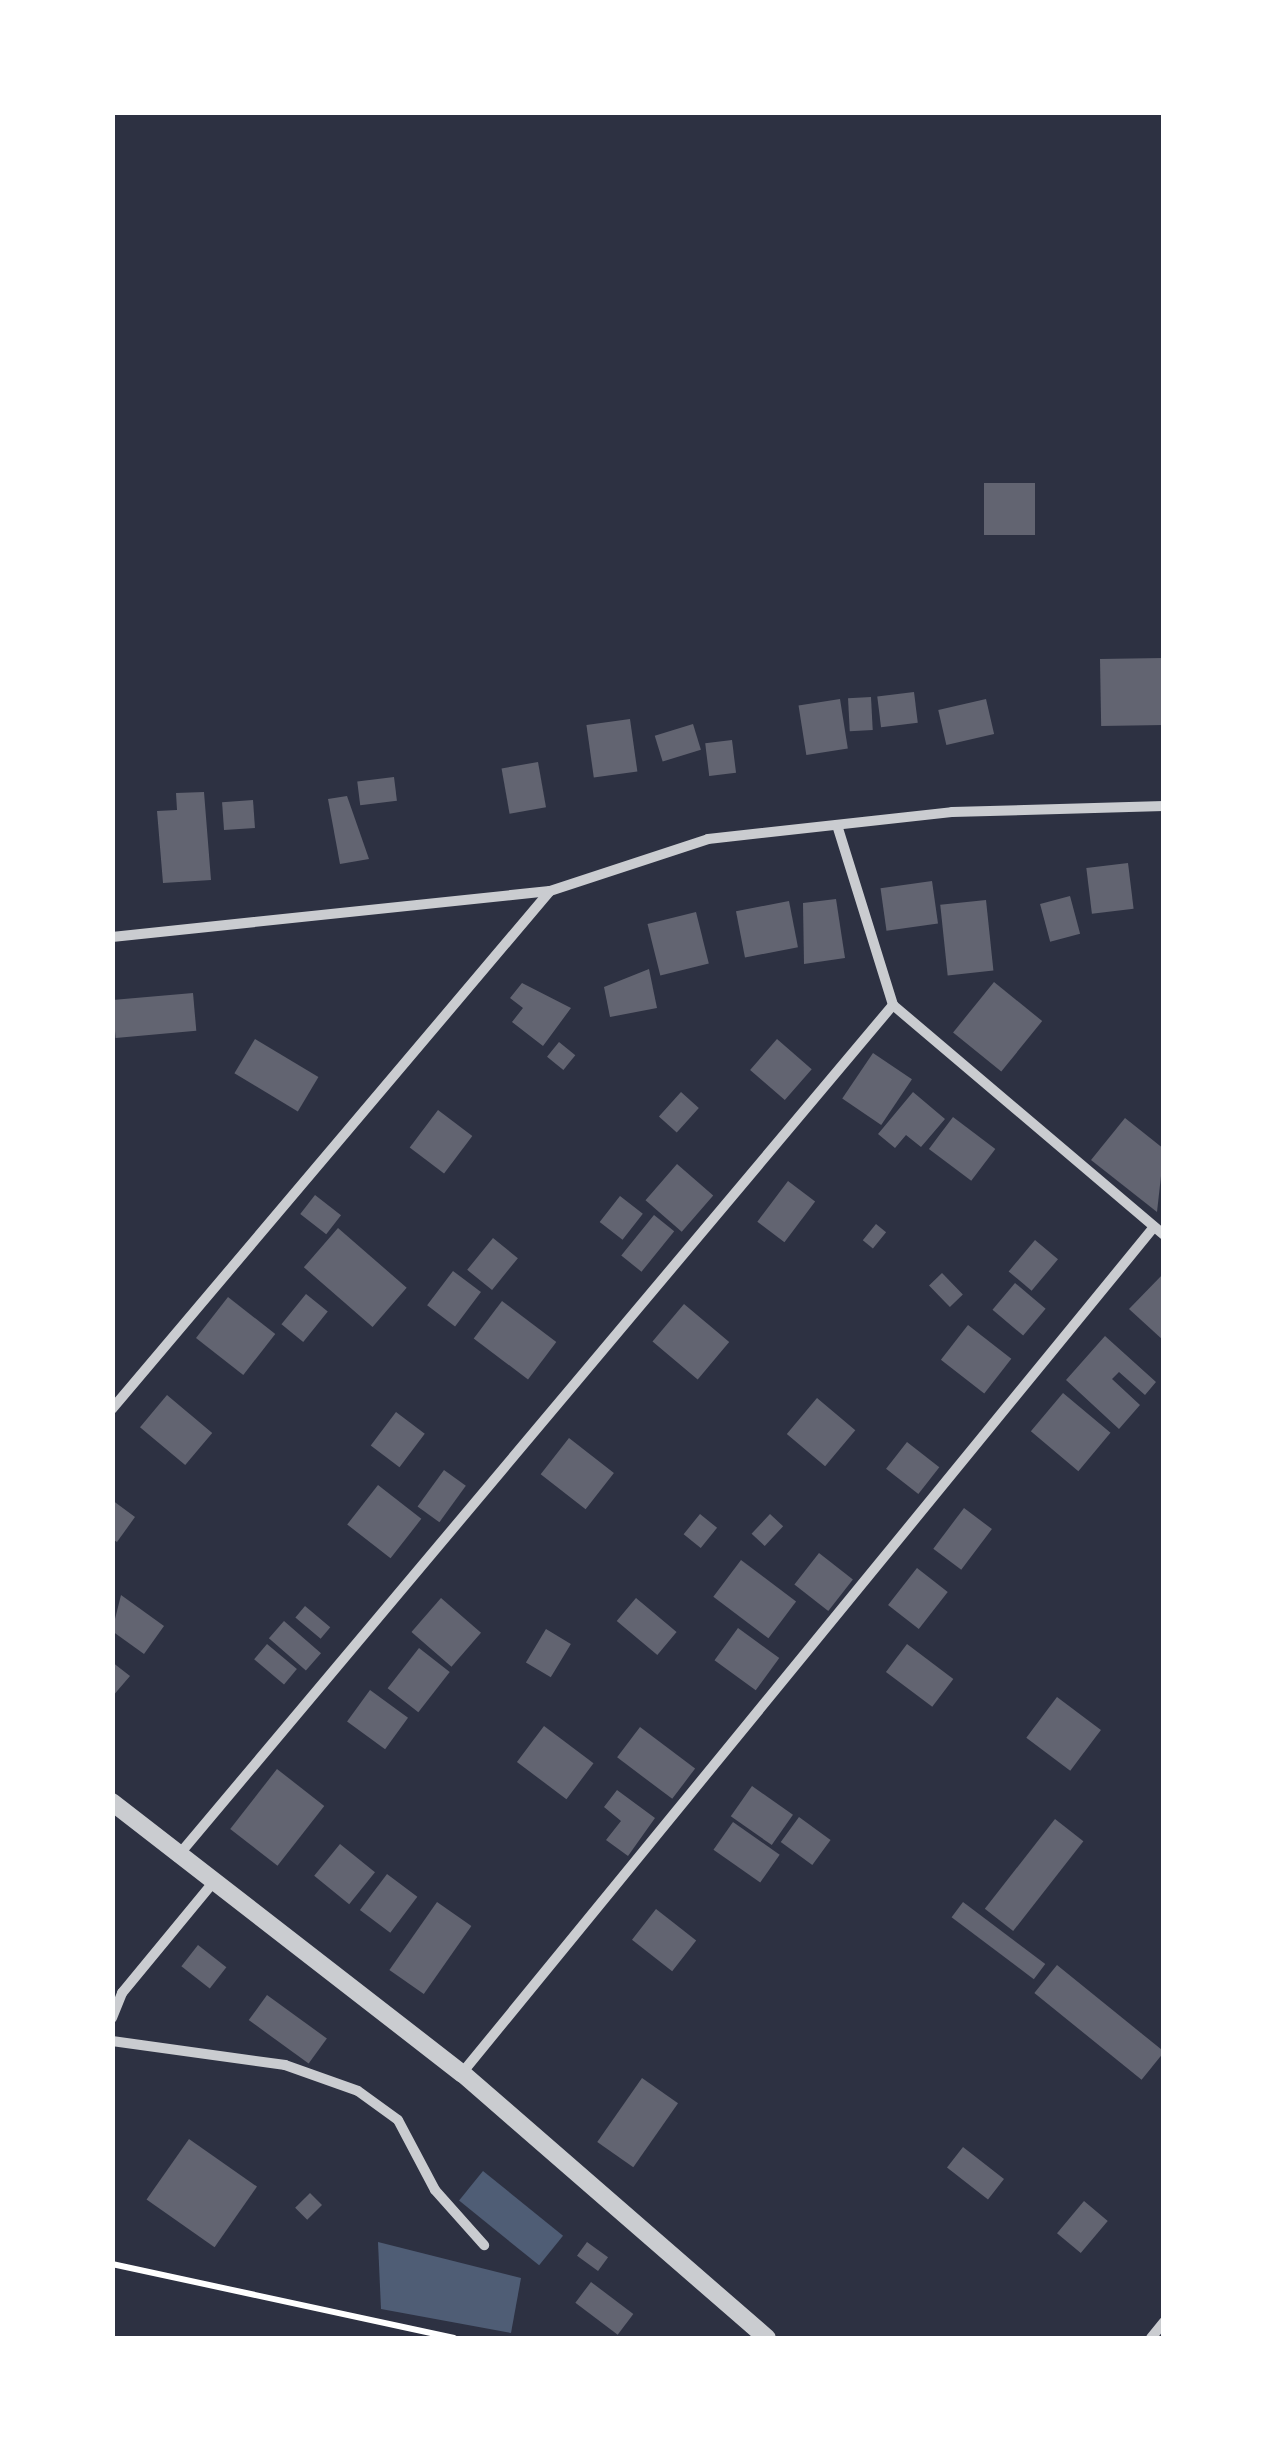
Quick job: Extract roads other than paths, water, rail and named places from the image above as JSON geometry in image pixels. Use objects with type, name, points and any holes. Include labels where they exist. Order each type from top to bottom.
[{"type":"street","points":[[112,937],[550,890],[708,839],[838,825],[1164,806]]},
{"type":"street","points":[[462,2073],[1161,1232],[893,1005],[838,825]]},
{"type":"street","points":[[112,1409],[550,890]]},
{"type":"street","points":[[176,1858],[893,1005]]},
{"type":"street","points":[[112,1802],[176,1858],[462,2073],[767,2338]]},
{"type":"street","points":[[112,2018],[122,1993],[212,1885]]},
{"type":"street","points":[[112,2041],[285,2066],[358,2092],[398,2120],[435,2190],[484,2245]]},
{"type":"street","points":[[1150,2338],[1164,2322]]},
{"type":"water","points":[[483,2171],[563,2236],[539,2265],[459,2201]]},
{"type":"water","points":[[378,2242],[521,2278],[511,2333],[381,2309]]}]
